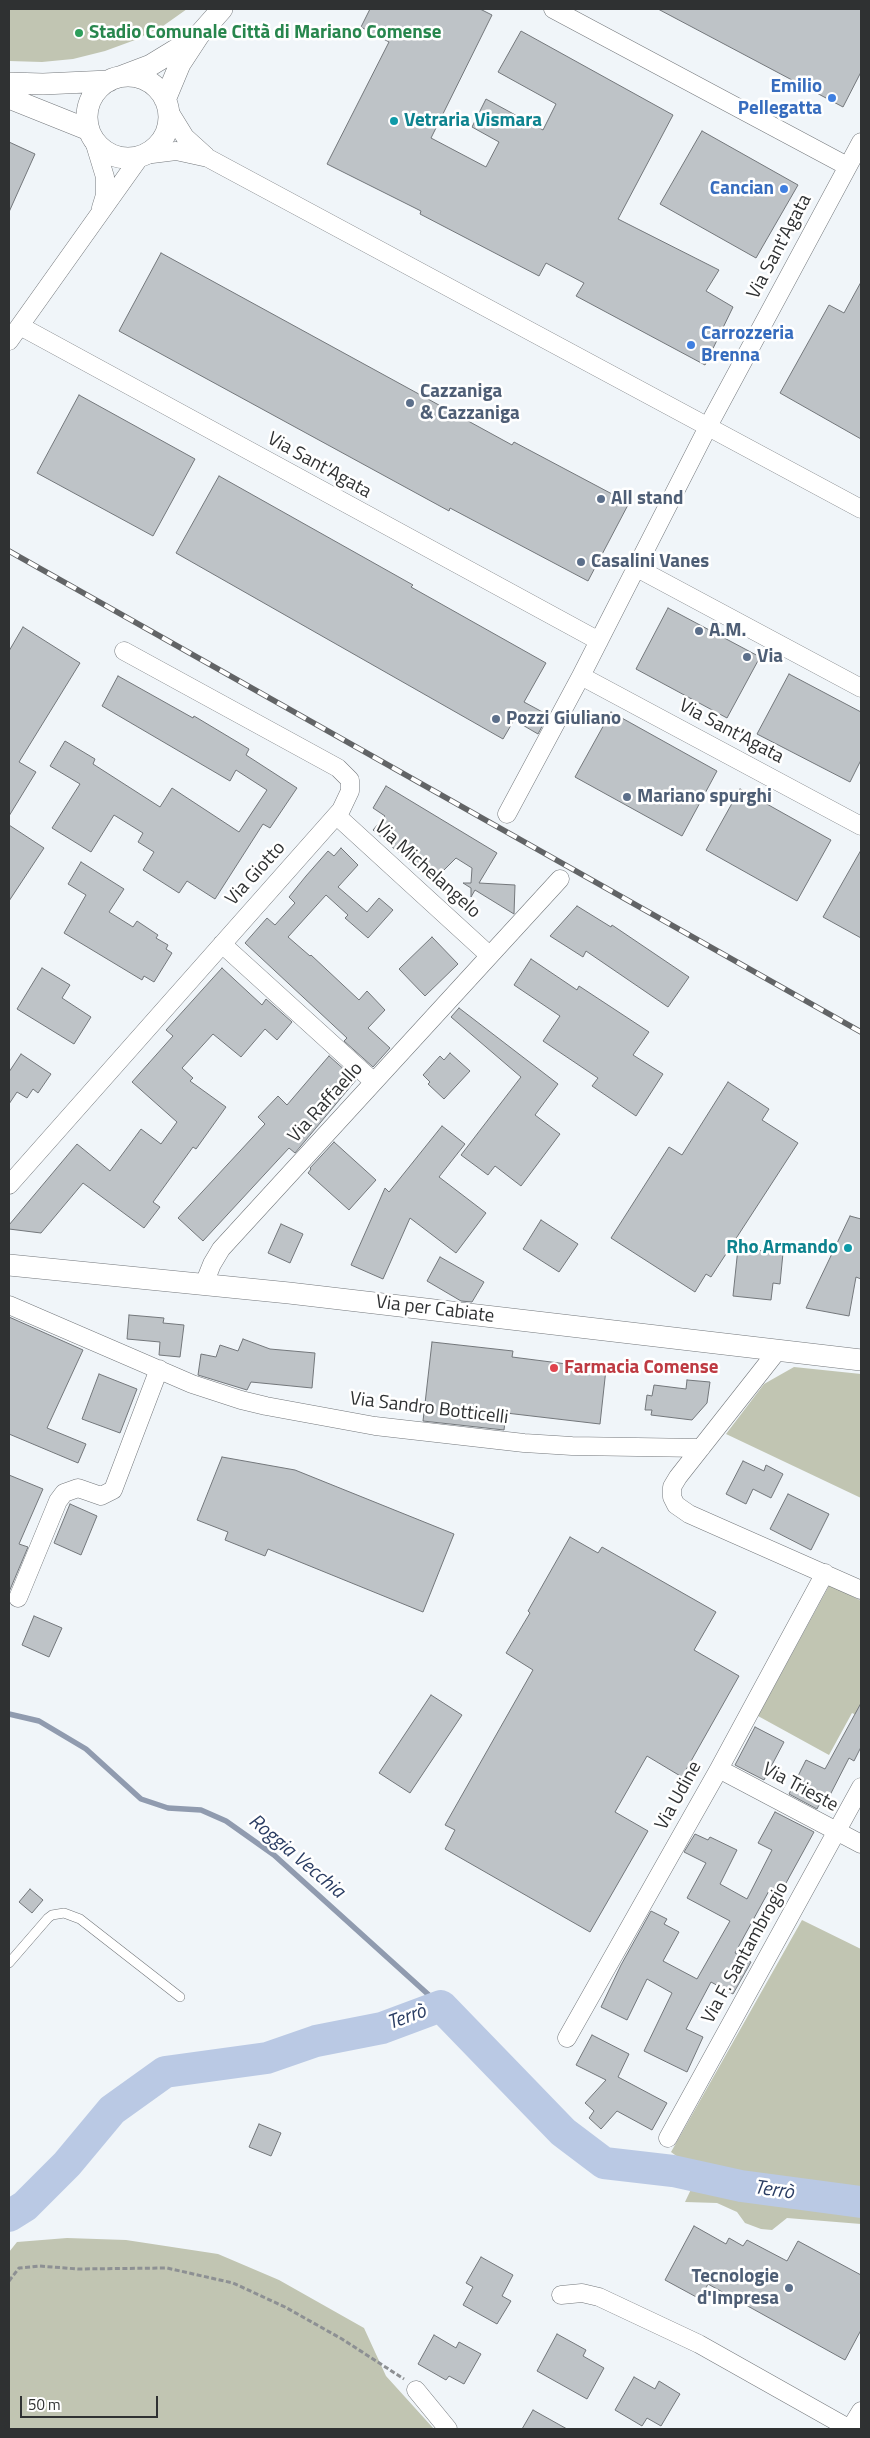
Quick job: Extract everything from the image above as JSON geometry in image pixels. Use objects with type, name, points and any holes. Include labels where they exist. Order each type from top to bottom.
[{"type":"street","points":[[9,342],[142,156],[155,148],[164,137],[168,124],[167,105],[180,64],[198,35],[222,9]]},
{"type":"street","points":[[553,9],[847,166]]},
{"type":"street","points":[[100,214],[105,176],[91,135],[87,117],[88,104],[95,92],[113,79],[151,65],[198,35]]},
{"type":"street","points":[[9,83],[43,84],[130,76],[144,79],[157,87],[185,137],[208,158],[861,509]]},
{"type":"street","points":[[9,98],[91,135],[100,147],[114,156],[123,158],[176,151],[208,158]]},
{"type":"street","name":"Via Sant'Agata","points":[[507,814],[581,676],[708,428],[861,142]]},
{"type":"street","name":"Via Sant'Agata","points":[[20,326],[599,641]]},
{"type":"street","points":[[637,568],[861,688]]},
{"type":"street","name":"Via Giotto","points":[[9,1185],[337,816],[345,805],[350,790],[350,780],[342,772],[124,651]]},
{"type":"street","name":"Via Sant'Agata","points":[[581,676],[861,826]]},
{"type":"street","name":"Via Michelangelo","points":[[337,816],[489,955]]},
{"type":"street","name":"Via Raffaello","points":[[204,1284],[212,1264],[222,1249],[560,879]]},
{"type":"street","points":[[222,944],[374,1082]]},
{"type":"street","name":"Via per Cabiate","points":[[9,1265],[204,1284],[861,1360]]},
{"type":"street","name":"Via Sandro Botticelli","points":[[9,1305],[200,1387],[242,1400],[375,1426],[540,1444],[701,1448]]},
{"type":"street","points":[[778,1350],[672,1487],[672,1497],[676,1505],[690,1514],[861,1590]]},
{"type":"street","points":[[18,1598],[58,1501],[64,1493],[78,1488],[101,1496],[113,1490],[159,1369]]},
{"type":"street","name":"Via Udine","points":[[567,2038],[719,1770],[825,1574]]},
{"type":"street","name":"Via Trieste","points":[[719,1770],[861,1844]]},
{"type":"street","name":"Via F. Santambrogio","points":[[668,2138],[861,1787]]},
{"type":"street","points":[[561,2295],[588,2294],[700,2344],[850,2429],[861,2411]]},
{"type":"street","points":[[416,2390],[448,2429]]},
{"type":"lane","points":[[9,1963],[48,1918],[52,1915],[64,1913],[80,1919],[180,1997]]},
{"type":"path","points":[[9,2281],[19,2268],[39,2266],[78,2269],[167,2268],[233,2283],[285,2307],[392,2370]]},
{"type":"green space","name":"Stadio Comunale Città di Mariano Comense","points":[[9,9],[187,9],[163,26],[135,40],[105,51],[73,59],[42,62],[9,61]]},
{"type":"green space","points":[[794,1367],[861,1374],[861,1498],[726,1434],[764,1384]]},
{"type":"green space","points":[[830,1584],[861,1601],[861,1717],[852,1713],[829,1755],[758,1716]]},
{"type":"green space","points":[[802,1920],[861,1949],[861,2196],[823,2187],[809,2188],[790,2179],[764,2175],[745,2182],[717,2177],[697,2171],[671,2152]]},
{"type":"green space","points":[[694,2183],[738,2191],[830,2201],[861,2207],[861,2224],[787,2218],[772,2230],[761,2229],[745,2223],[737,2212],[717,2203],[685,2202]]},
{"type":"green space","points":[[67,2238],[126,2240],[218,2254],[279,2280],[364,2328],[386,2376],[434,2429],[9,2429],[9,2252],[17,2242]]},
{"type":"building","points":[[370,9],[480,9],[492,15],[431,138],[486,167],[499,142],[472,127],[486,99],[543,130],[556,104],[498,72],[521,31],[673,115],[618,219],[719,270],[706,291],[733,307],[705,365],[576,296],[584,283],[546,263],[539,276],[420,214],[421,211],[327,164],[389,42],[361,27]]},
{"type":"building","points":[[658,9],[861,9],[861,72],[843,107]]},
{"type":"building","points":[[702,131],[798,185],[756,258],[660,204]]},
{"type":"building","points":[[9,142],[35,154],[9,212]]},
{"type":"building","points":[[161,253],[512,445],[514,442],[629,503],[588,581],[450,508],[449,511],[119,331]]},
{"type":"building","points":[[861,282],[861,439],[780,393],[829,305],[844,313]]},
{"type":"building","points":[[79,395],[195,459],[153,536],[37,473]]},
{"type":"building","points":[[219,476],[413,585],[411,587],[546,663],[524,702],[548,715],[538,734],[514,720],[503,739],[176,553]]},
{"type":"building","points":[[668,608],[760,657],[727,718],[636,669]]},
{"type":"building","points":[[23,627],[80,663],[19,762],[36,772],[9,816],[9,651]]},
{"type":"building","points":[[789,674],[861,712],[861,760],[850,782],[757,734]]},
{"type":"building","points":[[118,676],[193,718],[194,716],[249,749],[246,755],[297,788],[270,828],[263,824],[215,899],[187,881],[179,893],[143,870],[154,852],[138,842],[143,833],[114,815],[91,852],[52,828],[80,784],[50,766],[65,741],[95,759],[93,764],[160,807],[172,788],[239,832],[267,790],[236,770],[230,781],[102,706]]},
{"type":"building","points":[[611,712],[717,771],[682,836],[575,777]]},
{"type":"building","points":[[386,786],[497,853],[479,883],[515,885],[514,914],[475,890],[471,897],[471,888],[463,883],[471,883],[472,868],[456,858],[432,882],[373,830],[385,816],[373,808]]},
{"type":"building","points":[[740,789],[831,840],[797,901],[706,850]]},
{"type":"building","points":[[9,825],[44,848],[9,901]]},
{"type":"building","points":[[341,848],[358,865],[338,887],[367,912],[379,898],[393,910],[368,938],[345,918],[348,915],[326,895],[288,937],[311,955],[359,1000],[367,991],[385,1010],[368,1028],[390,1048],[373,1067],[344,1041],[347,1038],[245,943],[267,918],[275,925],[295,903],[289,897],[306,876],[328,851],[334,856]]},
{"type":"building","points":[[861,850],[861,938],[823,917]]},
{"type":"building","points":[[81,862],[124,889],[109,912],[133,927],[137,921],[158,935],[156,938],[168,945],[166,949],[172,953],[154,982],[144,976],[142,980],[64,933],[86,895],[68,884]]},
{"type":"building","points":[[577,906],[611,927],[612,925],[689,977],[668,1007],[586,951],[583,957],[550,936]]},
{"type":"building","points":[[432,937],[458,964],[425,996],[399,969]]},
{"type":"building","points":[[531,959],[577,990],[579,986],[649,1032],[633,1055],[663,1074],[636,1116],[592,1086],[598,1078],[543,1041],[560,1016],[514,985]]},
{"type":"building","points":[[42,968],[70,985],[62,998],[91,1017],[74,1044],[17,1009]]},
{"type":"building","points":[[222,968],[262,1005],[266,999],[292,1022],[277,1040],[265,1029],[241,1057],[213,1034],[182,1068],[193,1078],[190,1081],[226,1107],[196,1149],[193,1147],[153,1202],[160,1207],[144,1228],[83,1183],[41,1233],[9,1229],[9,1225],[77,1144],[110,1171],[141,1129],[161,1144],[177,1122],[132,1082],[173,1036],[166,1030]]},
{"type":"building","points":[[459,1008],[558,1084],[535,1115],[560,1134],[521,1186],[495,1166],[488,1175],[461,1155],[521,1077],[451,1017]]},
{"type":"building","points":[[450,1053],[470,1071],[444,1099],[428,1084],[430,1082],[423,1075],[440,1056],[444,1060]]},
{"type":"building","points":[[21,1054],[51,1074],[38,1093],[33,1089],[27,1098],[17,1092],[9,1104],[9,1072]]},
{"type":"building","points":[[329,1056],[356,1080],[295,1153],[289,1148],[203,1241],[178,1218],[265,1124],[258,1117],[278,1096],[287,1105]]},
{"type":"building","points":[[728,1082],[769,1109],[762,1120],[798,1143],[711,1277],[706,1274],[695,1292],[611,1238],[669,1147],[682,1155]]},
{"type":"building","points":[[442,1126],[465,1144],[439,1177],[486,1213],[456,1253],[410,1218],[383,1279],[351,1265],[385,1188],[389,1192]]},
{"type":"building","points":[[334,1142],[376,1180],[349,1210],[308,1173],[310,1168]]},
{"type":"building","name":"Rho Armando","points":[[850,1216],[861,1219],[861,1279],[856,1277],[849,1316],[806,1308]]},
{"type":"building","points":[[541,1220],[578,1244],[559,1272],[523,1249]]},
{"type":"building","points":[[281,1224],[303,1234],[290,1263],[268,1253]]},
{"type":"building","points":[[738,1248],[783,1253],[780,1284],[773,1283],[771,1300],[733,1296]]},
{"type":"building","points":[[440,1257],[484,1282],[472,1302],[461,1301],[427,1281]]},
{"type":"building","points":[[129,1315],[164,1318],[163,1323],[184,1325],[180,1357],[159,1355],[160,1342],[127,1339]]},
{"type":"building","points":[[9,1317],[83,1350],[47,1428],[86,1444],[78,1463],[9,1434]]},
{"type":"building","points":[[243,1339],[270,1349],[315,1353],[312,1388],[251,1382],[247,1390],[198,1375],[201,1354],[216,1357],[220,1345],[238,1351]]},
{"type":"building","points":[[432,1342],[513,1351],[512,1357],[606,1369],[600,1424],[506,1413],[504,1430],[423,1421]]},
{"type":"building","points":[[99,1374],[137,1389],[120,1433],[82,1419]]},
{"type":"building","points":[[687,1380],[710,1382],[707,1403],[692,1420],[651,1415],[652,1410],[645,1410],[647,1395],[652,1396],[654,1385],[686,1389]]},
{"type":"building","points":[[222,1457],[295,1470],[454,1534],[423,1612],[268,1549],[265,1556],[225,1540],[228,1532],[197,1520]]},
{"type":"building","points":[[743,1461],[764,1471],[766,1465],[783,1474],[771,1498],[753,1489],[746,1504],[726,1494]]},
{"type":"building","points":[[9,1475],[43,1489],[19,1544],[28,1547],[9,1592]]},
{"type":"building","points":[[788,1494],[829,1514],[811,1550],[770,1529]]},
{"type":"building","points":[[70,1504],[97,1516],[81,1555],[54,1543]]},
{"type":"building","points":[[570,1537],[598,1553],[602,1547],[716,1612],[694,1650],[739,1676],[682,1777],[647,1756],[615,1812],[648,1831],[590,1932],[445,1849],[455,1830],[445,1825],[533,1670],[506,1653],[530,1613],[528,1611]]},
{"type":"building","points":[[34,1616],[62,1628],[49,1657],[22,1645]]},
{"type":"building","points":[[431,1695],[462,1715],[410,1793],[379,1773]]},
{"type":"building","points":[[861,1703],[861,1747],[854,1761],[849,1758],[829,1797],[824,1795],[817,1809],[789,1794],[806,1760],[825,1769]]},
{"type":"building","points":[[755,1727],[784,1742],[764,1780],[735,1765]]},
{"type":"building","points":[[775,1812],[814,1832],[780,1894],[770,1889],[735,1953],[751,1962],[733,1994],[711,1982],[686,2029],[703,2037],[687,2072],[644,2051],[672,1993],[647,1979],[627,2020],[601,2007],[621,1965],[651,1911],[667,1919],[664,1924],[679,1932],[663,1961],[697,1979],[730,1921],[687,1898],[706,1863],[684,1852],[695,1834],[708,1840],[710,1837],[737,1850],[720,1884],[747,1899],[772,1850],[758,1843]]},
{"type":"building","points":[[30,1889],[43,1900],[32,1913],[19,1902]]},
{"type":"building","points":[[592,2035],[629,2054],[618,2077],[667,2103],[652,2130],[617,2111],[601,2129],[589,2118],[594,2111],[585,2103],[606,2080],[576,2065]]},
{"type":"building","points":[[259,2124],[281,2133],[271,2156],[249,2147]]},
{"type":"building","points":[[694,2226],[726,2244],[729,2238],[743,2246],[747,2240],[787,2261],[798,2241],[861,2275],[861,2330],[845,2360],[708,2284],[700,2299],[665,2280]]},
{"type":"building","points":[[481,2257],[513,2275],[502,2296],[511,2301],[497,2324],[463,2305],[473,2287],[466,2283]]},
{"type":"building","points":[[557,2334],[586,2350],[583,2356],[604,2368],[587,2399],[537,2371]]},
{"type":"building","points":[[434,2335],[456,2348],[459,2342],[481,2354],[464,2384],[449,2376],[446,2380],[418,2364]]},
{"type":"building","points":[[634,2377],[655,2389],[659,2381],[680,2394],[661,2426],[647,2418],[642,2426],[615,2410]]},
{"type":"building","points":[[533,2410],[567,2429],[522,2429]]},
{"type":"waterway","name":"Roggia Vecchia","points":[[9,1714],[39,1721],[86,1749],[141,1799],[168,1808],[201,1810],[226,1821],[274,1855],[441,2006]]},
{"type":"waterway","name":"Terrò","points":[[9,2216],[25,2206],[67,2164],[112,2110],[165,2072],[267,2058],[316,2041],[382,2028],[441,2006],[563,2132],[604,2163],[673,2171],[741,2186],[861,2202]]},
{"type":"railway","points":[[9,551],[861,1032]]},
{"type":"place","name":"Stadio Comunale Città di Mariano Comense","points":[[79,33]]},
{"type":"place","name":"Emilio Pellegatta","points":[[832,98]]},
{"type":"place","name":"Vetraria Vismara","points":[[394,121]]},
{"type":"place","name":"Cancian","points":[[784,189]]},
{"type":"place","name":"Carrozzeria Brenna","points":[[691,345]]},
{"type":"place","name":"Cazzaniga & Cazzaniga","points":[[410,403]]},
{"type":"place","name":"All stand","points":[[601,499]]},
{"type":"place","name":"Casalini Vanes","points":[[581,562]]},
{"type":"place","name":"A.M.","points":[[699,631]]},
{"type":"place","name":"Via","points":[[747,657]]},
{"type":"place","name":"Pozzi Giuliano","points":[[496,719]]},
{"type":"place","name":"Mariano spurghi","points":[[627,797]]},
{"type":"place","name":"Rho Armando","points":[[848,1248]]},
{"type":"place","name":"Farmacia Comense","points":[[554,1368]]},
{"type":"place","name":"Tecnologie d'Impresa","points":[[789,2288]]}]
